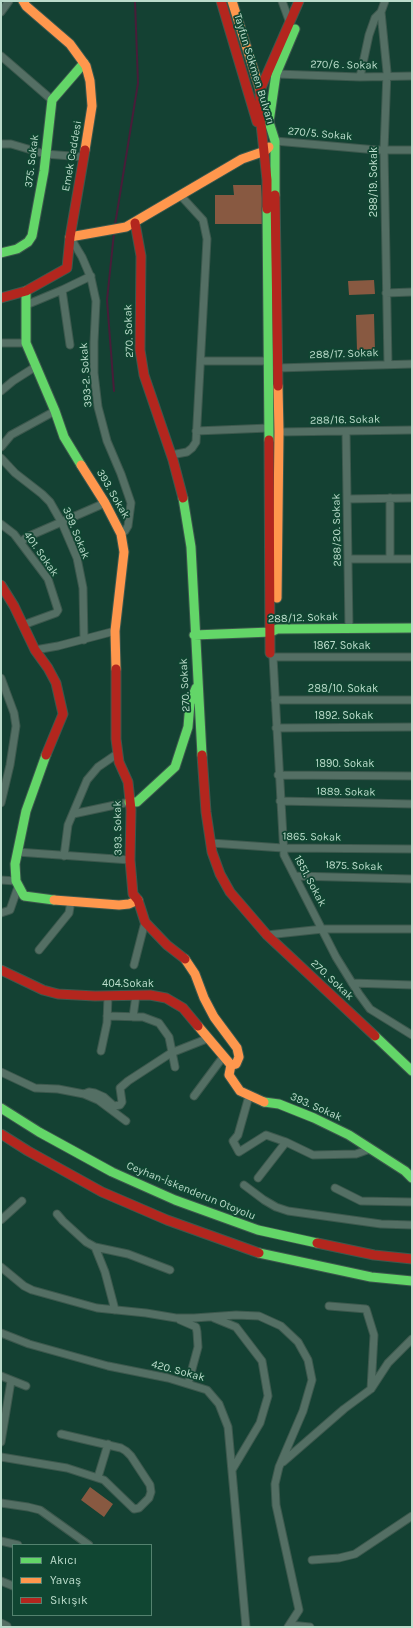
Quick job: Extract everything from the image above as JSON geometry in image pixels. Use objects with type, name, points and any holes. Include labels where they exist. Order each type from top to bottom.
[{"type":"main road","name":"Tayfun Sökmen Bulvarı","points":[[221,1],[265,148]]},
{"type":"main road","name":"Tayfun Sökmen Bulvarı","points":[[232,1],[275,141],[276,368],[279,432],[274,631]]},
{"type":"main road","points":[[271,655],[274,631],[269,428],[267,180],[265,148],[260,115],[260,90],[299,1]]},
{"type":"main road","points":[[269,122],[276,74],[306,1]]},
{"type":"main road","name":"Emek Caddesi","points":[[1,298],[26,291],[67,268],[70,237],[92,106],[90,81],[84,63],[70,44],[27,3]]},
{"type":"main road","points":[[52,100],[84,63]]},
{"type":"main road","name":"375. Sokak","points":[[1,253],[18,250],[28,242],[32,236],[52,100]]},
{"type":"main road","points":[[70,237],[99,233],[131,225],[242,160],[259,152],[275,141]]},
{"type":"main road","name":"270. Sokak","points":[[131,225],[140,256],[140,350],[143,369],[149,392],[171,455],[184,504],[191,547],[194,635],[206,812],[212,852],[220,874],[230,892],[267,935],[412,1071]]},
{"type":"main road","name":"393. Sokak","points":[[26,291],[26,343],[35,367],[55,411],[64,437],[105,503],[121,534],[124,552],[123,569],[115,630],[117,683],[116,739],[119,762],[128,782],[133,802],[131,810],[130,860],[133,894],[138,900],[145,922],[167,945],[184,958],[195,974],[204,998],[214,1017],[237,1048],[239,1057],[236,1064],[232,1065],[229,1070],[229,1075],[240,1091],[260,1102],[279,1104],[314,1118],[349,1135],[405,1171],[412,1178]]},
{"type":"main road","points":[[1,585],[35,650],[48,668],[56,683],[63,714],[41,768],[26,811],[14,864],[17,884],[24,896],[38,899],[119,905],[129,904],[138,900]]},
{"type":"main road","name":"288/12. Sokak","points":[[194,635],[274,631],[412,628]]},
{"type":"main road","points":[[133,802],[175,767],[188,727],[190,703],[198,683]]},
{"type":"main road","name":"404.Sokak","points":[[1,970],[43,990],[58,994],[108,996],[150,994],[166,998],[183,1008],[222,1057],[232,1065]]},
{"type":"main road","name":"Ceyhan-İskenderun Otoyolu","points":[[1,1108],[39,1132],[112,1172],[175,1200],[258,1230],[374,1255],[412,1259]]},
{"type":"main road","points":[[1,1134],[28,1151],[102,1192],[166,1220],[252,1251],[371,1277],[412,1282]]},
{"type":"street","points":[[1,12],[9,1]]},
{"type":"street","points":[[282,1],[290,23]]},
{"type":"street","name":"288/19. Sokak","points":[[385,1],[381,12],[387,76],[384,150],[388,364]]},
{"type":"street","points":[[360,77],[368,35],[375,18],[381,12]]},
{"type":"street","points":[[1,56],[52,100]]},
{"type":"street","name":"270/6 . Sokak","points":[[276,74],[360,77],[412,76]]},
{"type":"street","name":"270/5. Sokak","points":[[275,141],[384,150],[412,150]]},
{"type":"street","points":[[1,144],[11,144],[45,154],[84,157]]},
{"type":"street","points":[[171,455],[187,452],[196,442],[207,239],[203,220],[181,196]]},
{"type":"street","name":"393-2. Sokak","points":[[70,237],[91,276],[96,301],[94,373],[98,407],[107,441],[131,503],[128,526],[121,534]]},
{"type":"street","points":[[26,305],[91,276]]},
{"type":"street","points":[[62,290],[70,345]]},
{"type":"street","points":[[386,293],[412,292]]},
{"type":"street","points":[[1,343],[26,343]]},
{"type":"street","points":[[201,361],[268,361]]},
{"type":"street","name":"288/17. Sokak","points":[[276,368],[412,364]]},
{"type":"street","points":[[1,391],[13,381],[35,367]]},
{"type":"street","points":[[1,447],[11,435],[55,411]]},
{"type":"street","points":[[196,431],[269,428]]},
{"type":"street","name":"288/16. Sokak","points":[[279,432],[412,430]]},
{"type":"street","name":"288/20. Sokak","points":[[346,431],[349,629]]},
{"type":"street","name":"399. Sokak","points":[[1,458],[15,473],[50,502],[62,523],[77,558],[82,588],[84,640]]},
{"type":"street","points":[[347,498],[412,498]]},
{"type":"street","points":[[390,498],[390,559]]},
{"type":"street","points":[[21,542],[27,537],[105,503]]},
{"type":"street","name":"401. Sokak","points":[[1,525],[11,531],[21,542],[48,578],[58,610],[56,613],[23,625]]},
{"type":"street","points":[[348,559],[412,559]]},
{"type":"street","points":[[35,650],[84,640],[115,630]]},
{"type":"street","name":"1867. Sokak","points":[[271,655],[412,657]]},
{"type":"street","name":"1851. Sokak","points":[[271,655],[284,855],[336,957],[370,1009],[412,1035]]},
{"type":"street","points":[[1,678],[14,712],[16,726],[10,765],[1,803]]},
{"type":"street","name":"288/10. Sokak","points":[[275,700],[412,700]]},
{"type":"street","name":"1892. Sokak","points":[[276,728],[412,727]]},
{"type":"street","points":[[64,856],[68,826],[83,787],[92,772],[118,754]]},
{"type":"street","name":"1890. Sokak","points":[[278,775],[412,776]]},
{"type":"street","name":"1889. Sokak","points":[[280,801],[412,804]]},
{"type":"street","points":[[73,814],[133,802]]},
{"type":"street","name":"1865. Sokak","points":[[211,843],[283,848],[412,849]]},
{"type":"street","points":[[17,852],[130,860]]},
{"type":"street","name":"1875. Sokak","points":[[295,876],[412,879]]},
{"type":"street","points":[[1,880],[17,884],[10,910],[1,913]]},
{"type":"street","points":[[40,950],[69,913],[71,901]]},
{"type":"street","points":[[134,965],[145,922]]},
{"type":"street","points":[[267,935],[322,928],[412,929]]},
{"type":"street","points":[[352,983],[412,985]]},
{"type":"street","points":[[133,1017],[136,995]]},
{"type":"street","points":[[101,1051],[107,1016],[108,996]]},
{"type":"street","points":[[107,1016],[143,1017],[159,1023],[169,1037],[175,1067]]},
{"type":"street","points":[[84,1094],[89,1092],[95,1093],[104,1097],[114,1106],[120,1105],[122,1102],[120,1092],[121,1087],[171,1053],[208,1038]]},
{"type":"street","points":[[194,1096],[222,1057]]},
{"type":"street","points":[[1,1072],[35,1088],[58,1089],[84,1094],[98,1100],[126,1121]]},
{"type":"street","points":[[249,1096],[238,1135],[233,1141],[239,1152],[266,1136],[286,1142],[313,1155],[356,1154],[370,1149]]},
{"type":"street","points":[[258,1178],[286,1142]]},
{"type":"street","points":[[244,1185],[264,1200],[276,1207],[288,1211],[381,1224],[412,1225]]},
{"type":"street","points":[[335,1188],[361,1200],[412,1202]]},
{"type":"street","points":[[1,1220],[22,1201]]},
{"type":"street","points":[[57,1214],[86,1242],[95,1247],[128,1254],[170,1270]]},
{"type":"street","points":[[95,1247],[105,1272],[115,1310]]},
{"type":"street","points":[[1,1267],[24,1286],[32,1290],[97,1308],[176,1318],[236,1315],[259,1316],[281,1326],[298,1342],[308,1360],[312,1380],[303,1411],[281,1464],[275,1484],[276,1505],[299,1610],[289,1626],[310,1627]]},
{"type":"street","points":[[329,1306],[366,1310],[374,1335],[371,1389]]},
{"type":"street","points":[[212,1317],[236,1327],[262,1361],[268,1396],[260,1423],[232,1470]]},
{"type":"street","points":[[176,1318],[196,1327],[197,1332],[198,1347],[188,1384]]},
{"type":"street","name":"420. Sokak","points":[[1,1333],[29,1344],[108,1366],[168,1378],[207,1390],[219,1404],[228,1427],[246,1627]]},
{"type":"street","points":[[281,1464],[344,1409],[371,1389],[388,1363],[412,1339]]},
{"type":"street","points":[[1,1376],[26,1386]]},
{"type":"street","points":[[1,1442],[12,1381]]},
{"type":"street","points":[[1,1457],[67,1468],[104,1480],[134,1509],[139,1508],[150,1495],[150,1485],[132,1456],[121,1448],[61,1434]]},
{"type":"street","points":[[98,1478],[108,1444]]},
{"type":"street","points":[[1,1503],[40,1510],[88,1544]]},
{"type":"street","points":[[312,1560],[339,1558],[355,1554],[412,1516]]},
{"type":"street","points":[[1,1541],[14,1544]]},
{"type":"street","points":[[1,1581],[12,1586]]},
{"type":"shaded area","points":[[233,185],[261,185],[264,224],[215,224],[215,195],[234,195]]},
{"type":"shaded area","points":[[374,280],[375,294],[349,295],[348,281]]},
{"type":"shaded area","points":[[374,314],[375,351],[357,351],[356,315]]},
{"type":"shaded area","points":[[90,1487],[113,1504],[104,1517],[81,1500]]},
{"type":"waterway","points":[[115,225],[138,83],[135,1]]},
{"type":"waterway","points":[[114,233],[107,300],[114,391]]},
{"type":"traffic: fast","points":[[275,195],[275,141],[269,122],[276,74],[295,29]]},
{"type":"traffic: fast","points":[[1,253],[17,249],[28,242],[32,236],[44,171],[52,100],[84,63]]},
{"type":"traffic: fast","points":[[267,209],[269,440]]},
{"type":"traffic: fast","points":[[26,291],[26,343],[55,411],[64,437],[81,465]]},
{"type":"traffic: fast","points":[[183,498],[191,547],[202,755]]},
{"type":"traffic: fast","points":[[194,635],[271,632],[277,629],[412,628]]},
{"type":"traffic: fast","points":[[129,802],[137,802],[175,767],[188,727],[190,703],[196,688]]},
{"type":"traffic: fast","points":[[46,755],[26,811],[15,864],[16,881],[24,896],[54,900]]},
{"type":"traffic: fast","points":[[375,1036],[412,1071]]},
{"type":"traffic: fast","points":[[264,1102],[279,1104],[314,1118],[349,1135],[405,1171],[412,1178]]},
{"type":"traffic: fast","points":[[1,1108],[39,1132],[112,1172],[175,1200],[258,1230],[317,1243]]},
{"type":"traffic: fast","points":[[259,1253],[371,1277],[412,1281]]},
{"type":"traffic: slow","points":[[23,1],[26,6],[70,44],[86,66],[90,81],[92,106],[85,150]]},
{"type":"traffic: slow","points":[[232,1],[261,93]]},
{"type":"traffic: slow","points":[[70,237],[126,227],[242,159],[265,151],[269,147]]},
{"type":"traffic: slow","points":[[277,598],[279,432],[278,386]]},
{"type":"traffic: slow","points":[[81,465],[105,503],[121,534],[124,552],[115,631],[116,669]]},
{"type":"traffic: slow","points":[[54,900],[119,905],[129,904],[138,900]]},
{"type":"traffic: slow","points":[[185,959],[195,974],[204,998],[214,1017],[237,1048],[239,1057],[236,1064],[231,1065],[229,1075],[240,1091],[264,1102]]},
{"type":"traffic: slow","points":[[198,1026],[231,1065]]},
{"type":"traffic: jam","points":[[221,1],[257,122]]},
{"type":"traffic: jam","points":[[267,209],[267,180],[260,115],[260,90],[299,1]]},
{"type":"traffic: jam","points":[[1,298],[26,291],[67,268],[70,237],[85,150]]},
{"type":"traffic: jam","points":[[275,195],[278,386]]},
{"type":"traffic: jam","points":[[135,223],[141,256],[140,350],[144,375],[173,460],[183,498]]},
{"type":"traffic: jam","points":[[269,440],[270,653]]},
{"type":"traffic: jam","points":[[1,585],[14,606],[35,650],[48,668],[56,683],[63,714],[46,755]]},
{"type":"traffic: jam","points":[[116,669],[116,739],[119,762],[128,782],[131,810],[130,860],[133,894],[138,900],[145,922],[167,945],[185,959]]},
{"type":"traffic: jam","points":[[202,755],[206,812],[212,852],[220,874],[230,892],[267,935],[375,1036]]},
{"type":"traffic: jam","points":[[1,970],[43,990],[58,994],[95,996],[150,995],[166,998],[183,1008],[198,1026]]},
{"type":"traffic: jam","points":[[1,1134],[28,1151],[102,1192],[167,1220],[259,1253]]},
{"type":"traffic: jam","points":[[317,1243],[374,1255],[412,1259]]}]
